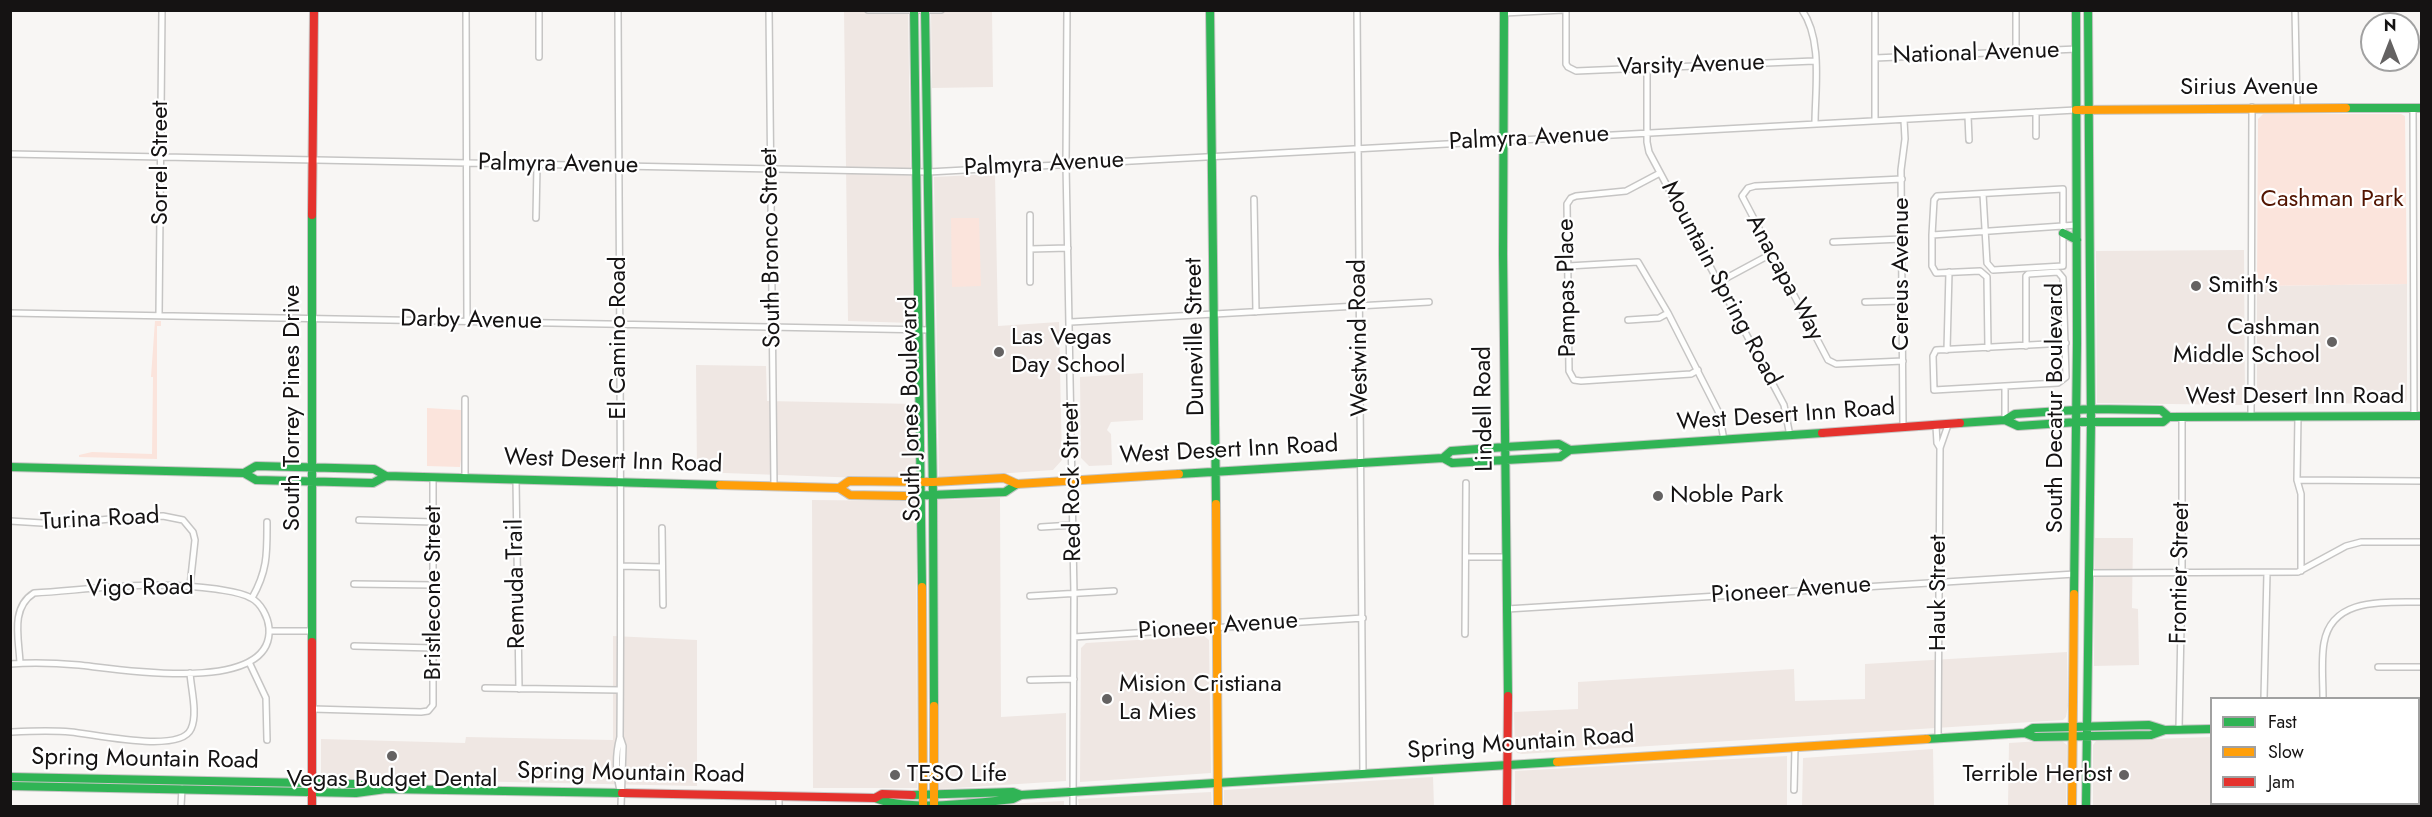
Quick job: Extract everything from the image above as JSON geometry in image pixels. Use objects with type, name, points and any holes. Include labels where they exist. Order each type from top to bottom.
[{"type":"main road","name":"South Torrey Pines Drive","points":[[312,807],[311,468],[314,10]]},
{"type":"main road","name":"Duneville Street","points":[[1210,10],[1215,315],[1218,807]]},
{"type":"main road","name":"South Decatur Boulevard","points":[[2072,807],[2077,422],[2076,10]]},
{"type":"main road","name":"South Decatur Boulevard","points":[[2086,807],[2091,422],[2088,10]]},
{"type":"main road","name":"South Jones Boulevard","points":[[914,11],[922,482],[923,802]]},
{"type":"main road","name":"South Jones Boulevard","points":[[925,11],[933,482],[934,802]]},
{"type":"main road","name":"Lindell Road","points":[[1504,12],[1503,254],[1507,557],[1507,807]]},
{"type":"main road","name":"Sirius Avenue","points":[[2076,110],[2252,107],[2417,108]]},
{"type":"main road","points":[[2077,225],[2082,229],[2083,250],[2090,260]]},
{"type":"main road","points":[[2061,229],[2077,240]]},
{"type":"main road","points":[[2077,276],[2083,299],[2084,321],[2090,322]]},
{"type":"main road","name":"West Desert Inn Road","points":[[839,488],[849,481],[933,482],[1004,478],[1017,484],[1443,458],[1452,464],[1560,457],[1570,450],[1936,426],[2005,420],[2015,414],[2091,409],[2161,410],[2169,417]]},
{"type":"main road","name":"West Desert Inn Road","points":[[2005,420],[2018,426],[2077,422],[2163,422],[2169,417],[2418,416]]},
{"type":"main road","name":"West Desert Inn Road","points":[[1443,458],[1451,451],[1505,447],[1559,444],[1570,450]]},
{"type":"main road","name":"West Desert Inn Road","points":[[10,467],[244,472],[256,466],[374,470],[386,476],[839,488],[850,495],[933,496],[1005,492],[1017,484]]},
{"type":"main road","name":"West Desert Inn Road","points":[[244,472],[256,480],[373,483],[386,476]]},
{"type":"main road","points":[[923,643],[934,639]]},
{"type":"main road","name":"Spring Mountain Road","points":[[2025,733],[2033,728],[2073,726],[2150,725],[2165,730]]},
{"type":"main road","name":"Spring Mountain Road","points":[[10,786],[182,790],[312,788],[356,784],[386,789],[875,798],[881,803],[934,802],[1013,792],[1021,795],[1073,792],[2025,733],[2035,737],[2151,735],[2165,730],[2210,729]]},
{"type":"main road","name":"Spring Mountain Road","points":[[10,777],[182,781],[312,788]]},
{"type":"street","name":"Sorrel Street","points":[[159,315],[162,10]]},
{"type":"street","points":[[466,10],[467,321]]},
{"type":"street","points":[[539,10],[539,57]]},
{"type":"street","name":"El Camino Road","points":[[618,10],[621,566],[620,737],[617,746],[617,781],[621,794],[621,807]]},
{"type":"street","name":"South Bronco Street","points":[[769,10],[774,486]]},
{"type":"street","points":[[868,10],[941,10]]},
{"type":"street","name":"Red Rock Street","points":[[1067,10],[1066,164],[1071,322],[1074,594],[1073,807]]},
{"type":"street","name":"Westwind Road","points":[[1357,10],[1363,774]]},
{"type":"street","points":[[1504,12],[1564,10]]},
{"type":"street","name":"Varsity Avenue","points":[[1564,10],[1566,64],[1568,68],[1576,71],[1815,61]]},
{"type":"street","points":[[1802,10],[1812,28],[1815,61],[1815,124]]},
{"type":"street","points":[[1875,10],[1875,121]]},
{"type":"street","points":[[2016,10],[2016,52]]},
{"type":"street","points":[[2295,10],[2297,107]]},
{"type":"street","name":"National Avenue","points":[[1875,58],[2077,49]]},
{"type":"street","name":"Mountain Spring Road","points":[[1647,68],[1649,152],[1785,405],[1790,436]]},
{"type":"street","points":[[2251,416],[2252,107]]},
{"type":"street","points":[[2417,108],[2418,416]]},
{"type":"street","name":"Palmyra Avenue","points":[[10,154],[928,172],[2076,110]]},
{"type":"street","points":[[2036,112],[2036,136]]},
{"type":"street","points":[[1968,116],[1969,140]]},
{"type":"street","name":"Cereus Avenue","points":[[1903,428],[1902,179],[1904,120]]},
{"type":"street","points":[[536,218],[537,165]]},
{"type":"street","name":"Pampas Place","points":[[1660,173],[1626,191],[1571,198],[1567,204],[1569,371],[1572,378],[1581,381],[1691,374],[1698,370]]},
{"type":"street","name":"Anacapa Way","points":[[1902,179],[1755,186],[1744,192],[1744,203],[1832,363],[1903,361]]},
{"type":"street","points":[[1983,194],[1987,263],[1993,270],[2063,266],[2061,229],[2063,189],[1937,196],[1934,200],[1932,266],[1936,273],[1980,271],[1987,277],[1988,348]]},
{"type":"street","points":[[1254,199],[1256,312]]},
{"type":"street","points":[[1029,215],[1030,282]]},
{"type":"street","points":[[1932,235],[2061,229],[2077,225]]},
{"type":"street","points":[[1833,242],[1902,239]]},
{"type":"street","points":[[1030,249],[1068,249]]},
{"type":"street","points":[[1719,282],[1771,254]]},
{"type":"street","points":[[1568,266],[1638,262],[1668,313],[1719,413],[1724,440]]},
{"type":"street","points":[[1947,350],[1949,272]]},
{"type":"street","points":[[2026,346],[2026,276],[2058,272],[2063,278],[2066,343],[2066,377],[2058,383],[1934,390],[1933,356],[1936,350],[2026,346],[2066,343]]},
{"type":"street","points":[[1865,302],[1903,301]]},
{"type":"street","points":[[1071,322],[1215,315],[1360,304],[1429,302]]},
{"type":"street","name":"Darby Avenue","points":[[10,313],[931,330]]},
{"type":"street","points":[[1628,320],[1659,318],[1668,313]]},
{"type":"street","points":[[2005,386],[2005,420]]},
{"type":"street","points":[[465,399],[465,477]]},
{"type":"street","points":[[2298,416],[2297,480],[2301,494],[2301,571]]},
{"type":"street","name":"Frontier Street","points":[[2179,729],[2182,417]]},
{"type":"street","name":"Hauk Street","points":[[1938,739],[1940,448],[1948,425]]},
{"type":"street","name":"Hauk Street","points":[[1936,426],[1936,443],[1940,448]]},
{"type":"street","name":"Bristlecone Street","points":[[312,709],[421,712],[431,709],[434,699],[433,477]]},
{"type":"street","name":"Remuda Trail","points":[[516,479],[519,689]]},
{"type":"street","points":[[2297,480],[2421,480]]},
{"type":"street","points":[[1465,634],[1466,483]]},
{"type":"street","name":"Turina Road","points":[[10,521],[58,524],[175,517],[188,524],[195,540],[190,586]]},
{"type":"street","points":[[359,520],[434,522]]},
{"type":"street","points":[[10,664],[46,663],[158,674],[190,673],[237,667],[249,662],[257,657],[266,644],[269,630],[267,619],[259,604],[252,598],[261,583],[266,562],[267,522]]},
{"type":"street","points":[[1041,527],[1073,525]]},
{"type":"street","points":[[662,528],[663,605]]},
{"type":"street","points":[[2089,573],[2182,574],[2301,571],[2346,546],[2361,542],[2421,542]]},
{"type":"street","points":[[1466,557],[1507,557]]},
{"type":"street","points":[[621,566],[662,567]]},
{"type":"street","points":[[2264,697],[2267,573]]},
{"type":"street","name":"Pioneer Avenue","points":[[1507,609],[2075,574]]},
{"type":"street","points":[[354,584],[434,585]]},
{"type":"street","name":"Vigo Road","points":[[20,663],[18,621],[20,607],[26,598],[34,593],[126,585],[190,586],[240,593],[252,598]]},
{"type":"street","name":"Red Rock Street","points":[[1074,594],[1114,591]]},
{"type":"street","points":[[1030,596],[1074,594]]},
{"type":"street","points":[[2323,697],[2324,641],[2333,622],[2341,614],[2356,605],[2365,603],[2421,602]]},
{"type":"street","name":"Pioneer Avenue","points":[[1074,637],[1363,618]]},
{"type":"street","points":[[269,630],[312,632]]},
{"type":"street","points":[[354,646],[434,648]]},
{"type":"street","points":[[249,662],[266,698],[267,740]]},
{"type":"street","points":[[2378,667],[2421,667]]},
{"type":"street","points":[[10,732],[43,730],[142,741],[170,742],[180,739],[191,728],[193,717],[190,673]]},
{"type":"street","points":[[1030,680],[1074,679]]},
{"type":"street","points":[[485,688],[620,690]]},
{"type":"street","points":[[1794,790],[1795,747]]},
{"type":"street","points":[[182,781],[182,807]]},
{"type":"street","points":[[778,796],[779,807]]},
{"type":"shaded area","points":[[844,11],[908,11],[913,323],[848,321]]},
{"type":"shaded area","points":[[931,11],[992,11],[993,87],[932,88]]},
{"type":"shaded area","name":"Las Vegas Day School","points":[[995,174],[998,326],[1059,322],[1062,460],[1053,470],[939,478],[934,177]]},
{"type":"shaded area","points":[[2244,250],[2245,405],[2097,403],[2096,251]]},
{"type":"shaded area","name":"Cashman Middle School","points":[[2407,284],[2407,400],[2404,403],[2260,404],[2257,399],[2257,286]]},
{"type":"shaded area","points":[[696,365],[766,366],[767,401],[915,404],[917,480],[697,472]]},
{"type":"shaded area","name":"Las Vegas Day School","points":[[1143,373],[1143,420],[1111,422],[1107,430],[1111,434],[1112,465],[1089,466],[1081,458],[1080,377]]},
{"type":"shaded area","points":[[1000,498],[1001,717],[1066,713],[1066,781],[939,789],[938,500]]},
{"type":"shaded area","points":[[812,500],[916,501],[917,788],[813,788]]},
{"type":"shaded area","points":[[2095,538],[2133,538],[2132,608],[2138,609],[2139,665],[2094,666]]},
{"type":"shaded area","points":[[613,636],[697,640],[697,786],[321,778],[321,739],[465,743],[466,737],[613,740]]},
{"type":"shaded area","points":[[1204,636],[1209,640],[1211,773],[1080,782],[1081,648],[1086,643]]},
{"type":"shaded area","points":[[2067,652],[2068,706],[2066,717],[2063,720],[1522,754],[1517,753],[1515,749],[1514,712],[1578,709],[1578,682],[1794,669],[1795,701],[1865,699],[1865,664]]},
{"type":"shaded area","points":[[2210,737],[2210,805],[2291,806],[2093,806],[2093,745],[2096,741]]},
{"type":"shaded area","points":[[2058,740],[2067,745],[2066,806],[2008,806],[2009,743]]},
{"type":"shaded area","points":[[1933,749],[1934,806],[1802,806],[1803,758]]},
{"type":"shaded area","points":[[1787,756],[1787,806],[1515,806],[1515,771]]},
{"type":"shaded area","points":[[1433,777],[1434,806],[1224,806],[1224,790]]},
{"type":"shaded area","points":[[1211,792],[1212,806],[1079,806],[1078,799]]},
{"type":"shaded area","points":[[1064,801],[1064,806],[962,806]]},
{"type":"green space","name":"Cashman Park","points":[[2263,114],[2401,114],[2405,116],[2407,284],[2257,286],[2258,119]]},
{"type":"green space","points":[[951,218],[979,218],[981,286],[952,287]]},
{"type":"green space","points":[[155,321],[161,321],[161,326],[157,326],[157,459],[79,457],[79,455],[92,452],[152,454],[153,377],[151,377]]},
{"type":"green space","points":[[427,408],[461,410],[463,444],[460,467],[427,466]]},
{"type":"traffic: fast","points":[[914,10],[922,587]]},
{"type":"traffic: fast","points":[[925,10],[934,706]]},
{"type":"traffic: fast","points":[[1210,10],[1216,504]]},
{"type":"traffic: fast","points":[[1504,10],[1503,254],[1508,696]]},
{"type":"traffic: fast","points":[[2074,594],[2077,343],[2076,10]]},
{"type":"traffic: fast","points":[[2086,806],[2091,422],[2088,10]]},
{"type":"traffic: fast","points":[[2346,108],[2422,108]]},
{"type":"traffic: fast","points":[[312,215],[312,642]]},
{"type":"traffic: fast","points":[[2063,233],[2077,240]]},
{"type":"traffic: fast","points":[[2005,420],[2015,414],[2091,409],[2161,410],[2169,417]]},
{"type":"traffic: fast","points":[[1960,423],[2005,420],[2018,426],[2077,422],[2163,422],[2169,417],[2422,416]]},
{"type":"traffic: fast","points":[[1443,458],[1451,451],[1505,447],[1559,444],[1570,450],[1822,433]]},
{"type":"traffic: fast","points":[[1179,474],[1443,458],[1452,463],[1560,457],[1570,450]]},
{"type":"traffic: fast","points":[[244,473],[256,466],[374,469],[386,476],[720,485]]},
{"type":"traffic: fast","points":[[10,467],[244,473],[256,480],[373,483],[386,476]]},
{"type":"traffic: fast","points":[[905,496],[1005,492],[1017,484]]},
{"type":"traffic: fast","points":[[2025,733],[2033,728],[2149,725],[2165,730],[2210,729]]},
{"type":"traffic: fast","points":[[1927,739],[2025,733],[2035,737],[2151,735],[2165,730]]},
{"type":"traffic: fast","points":[[875,798],[906,805],[943,805],[1013,799],[1021,795],[1557,762]]},
{"type":"traffic: fast","points":[[10,777],[356,784],[375,788]]},
{"type":"traffic: fast","points":[[10,786],[356,793],[386,789],[622,793]]},
{"type":"traffic: fast","points":[[912,795],[1013,792],[1021,795]]},
{"type":"traffic: slow","points":[[2076,110],[2346,108]]},
{"type":"traffic: slow","points":[[839,488],[849,481],[933,482],[1004,478],[1017,484],[1179,474]]},
{"type":"traffic: slow","points":[[720,485],[839,488],[850,495],[905,496]]},
{"type":"traffic: slow","points":[[1216,504],[1218,806]]},
{"type":"traffic: slow","points":[[922,587],[923,806]]},
{"type":"traffic: slow","points":[[2072,806],[2074,594]]},
{"type":"traffic: slow","points":[[934,706],[934,806]]},
{"type":"traffic: slow","points":[[1557,762],[1927,739]]},
{"type":"traffic: jam","points":[[312,215],[314,10]]},
{"type":"traffic: jam","points":[[1822,433],[1960,423]]},
{"type":"traffic: jam","points":[[312,642],[312,806]]},
{"type":"traffic: jam","points":[[1507,806],[1508,696]]},
{"type":"traffic: jam","points":[[622,793],[875,798],[882,794],[912,795]]},
{"type":"place","name":"Smith's","points":[[2196,286]]},
{"type":"place","name":"Cashman Middle School","points":[[2332,342]]},
{"type":"place","name":"Las Vegas Day School","points":[[999,352]]},
{"type":"place","name":"Noble Park","points":[[1658,496]]},
{"type":"place","name":"Mision Cristiana La Mies","points":[[1107,699]]},
{"type":"place","name":"Vegas Budget Dental","points":[[392,756]]},
{"type":"place","name":"TESO Life","points":[[895,775]]},
{"type":"place","name":"Terrible Herbst","points":[[2124,775]]}]
